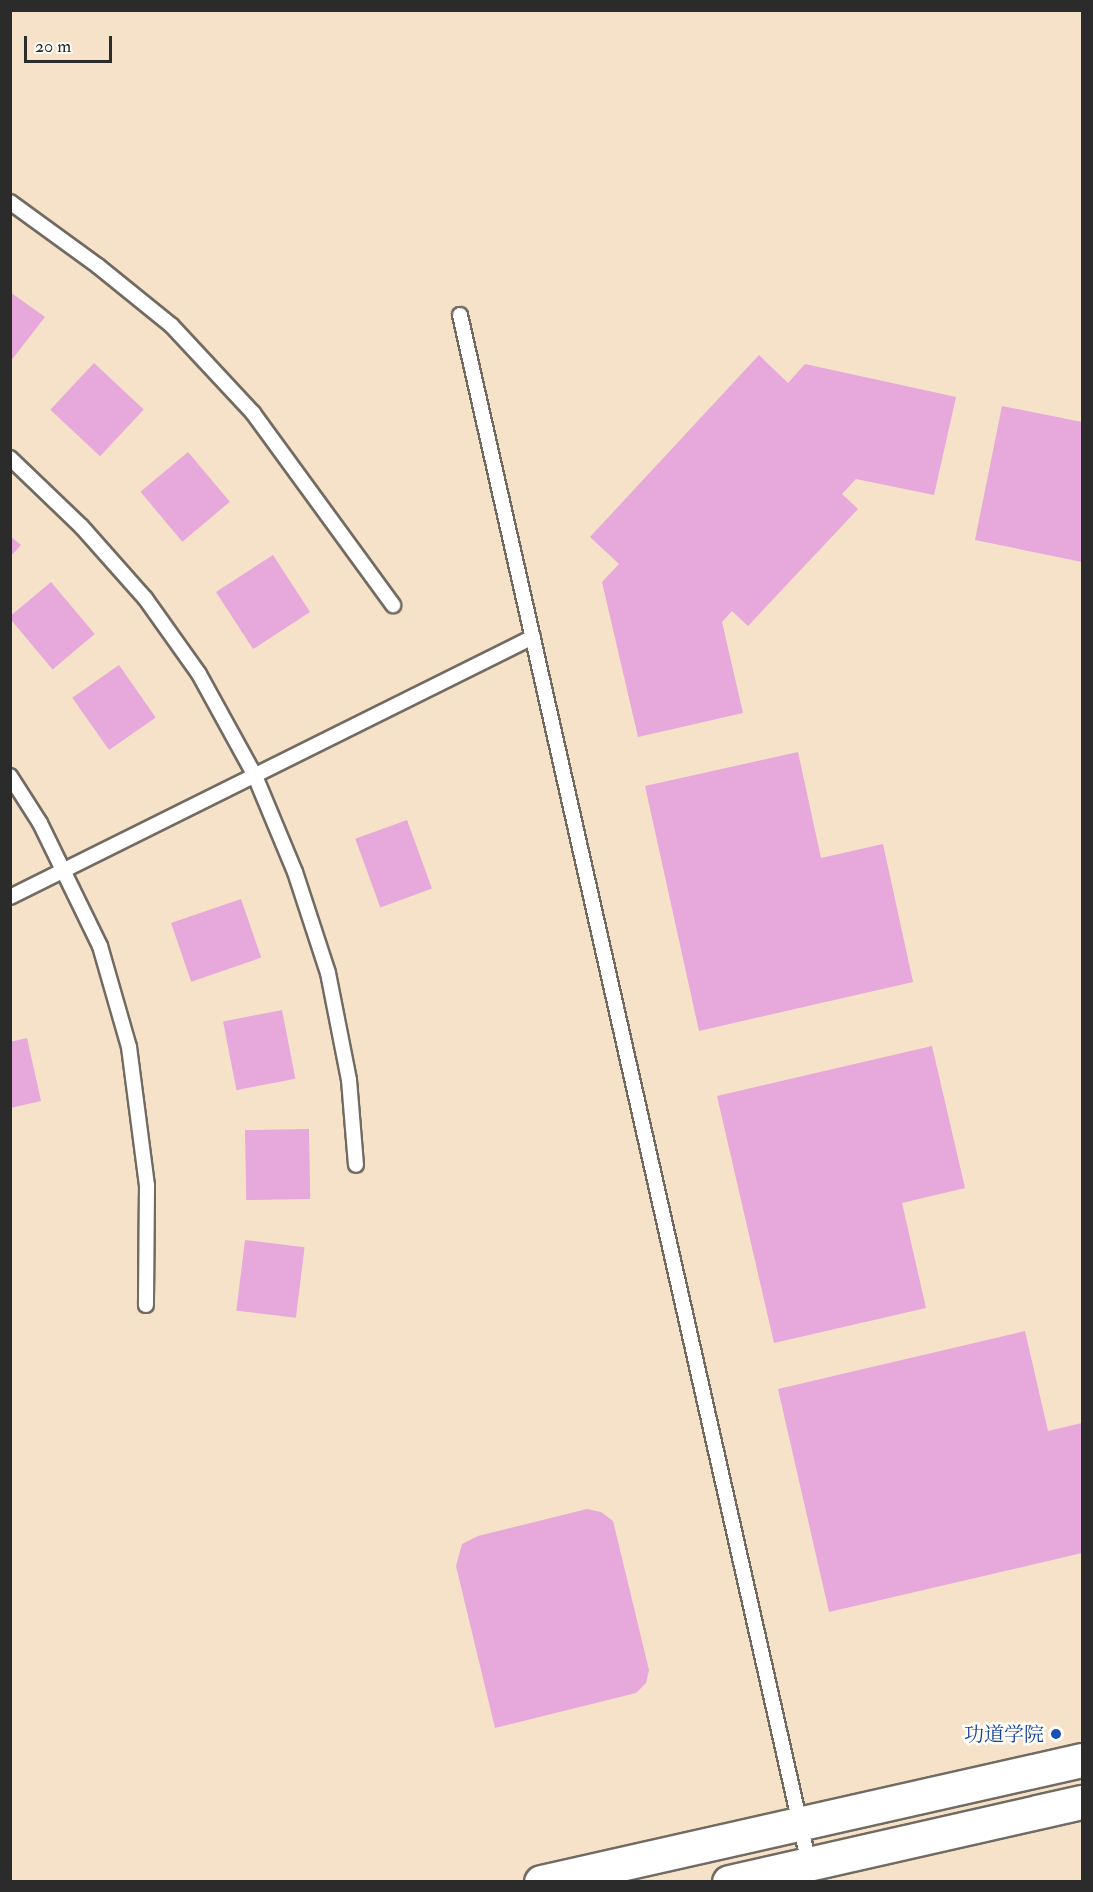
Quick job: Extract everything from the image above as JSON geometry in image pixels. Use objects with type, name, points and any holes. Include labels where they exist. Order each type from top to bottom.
[{"type":"street","points":[[541,1881],[1083,1760]]},
{"type":"street","points":[[729,1881],[811,1873],[1083,1802]]},
{"type":"lane","points":[[10,202],[98,266],[172,326],[253,412],[393,605]]},
{"type":"lane","points":[[460,315],[811,1873]]},
{"type":"lane","points":[[10,458],[81,526],[145,598],[199,674],[255,776],[295,872],[328,973],[349,1080],[356,1165]]},
{"type":"lane","points":[[10,897],[533,638]]},
{"type":"lane","points":[[10,776],[40,823],[100,946],[129,1047],[147,1185],[146,1305]]},
{"type":"building","points":[[10,292],[45,317],[10,362]]},
{"type":"building","points":[[759,355],[788,383],[805,364],[956,397],[934,495],[856,479],[842,494],[858,509],[748,626],[732,611],[722,622],[743,713],[638,737],[602,582],[619,564],[590,537]]},
{"type":"building","points":[[94,363],[144,409],[100,456],[50,410]]},
{"type":"building","points":[[1002,406],[1082,422],[1082,562],[975,540]]},
{"type":"building","points":[[188,452],[230,502],[182,542],[141,492]]},
{"type":"building","points":[[10,536],[21,545],[10,557]]},
{"type":"building","points":[[273,555],[310,612],[253,649],[216,592]]},
{"type":"building","points":[[51,582],[95,634],[53,669],[10,619]]},
{"type":"building","points":[[119,665],[156,717],[109,750],[72,698]]},
{"type":"building","points":[[798,752],[821,858],[883,844],[913,982],[699,1031],[645,786]]},
{"type":"building","points":[[407,820],[432,889],[380,907],[355,839]]},
{"type":"building","points":[[241,899],[261,958],[191,982],[171,923]]},
{"type":"building","points":[[282,1010],[295,1079],[236,1090],[223,1021]]},
{"type":"building","points":[[27,1038],[41,1101],[10,1108],[10,1042]]},
{"type":"building","points":[[932,1046],[965,1188],[902,1203],[926,1308],[774,1343],[717,1096]]},
{"type":"building","points":[[309,1129],[310,1199],[246,1200],[245,1130]]},
{"type":"building","points":[[245,1240],[305,1247],[296,1318],[236,1310]]},
{"type":"building","points":[[1025,1331],[1048,1431],[1082,1423],[1082,1553],[829,1612],[778,1389]]},
{"type":"building","points":[[587,1509],[601,1512],[613,1521],[649,1670],[646,1683],[636,1693],[495,1728],[456,1566],[462,1544],[478,1536]]},
{"type":"place","name":"功道学院","points":[[1056,1734]]}]
